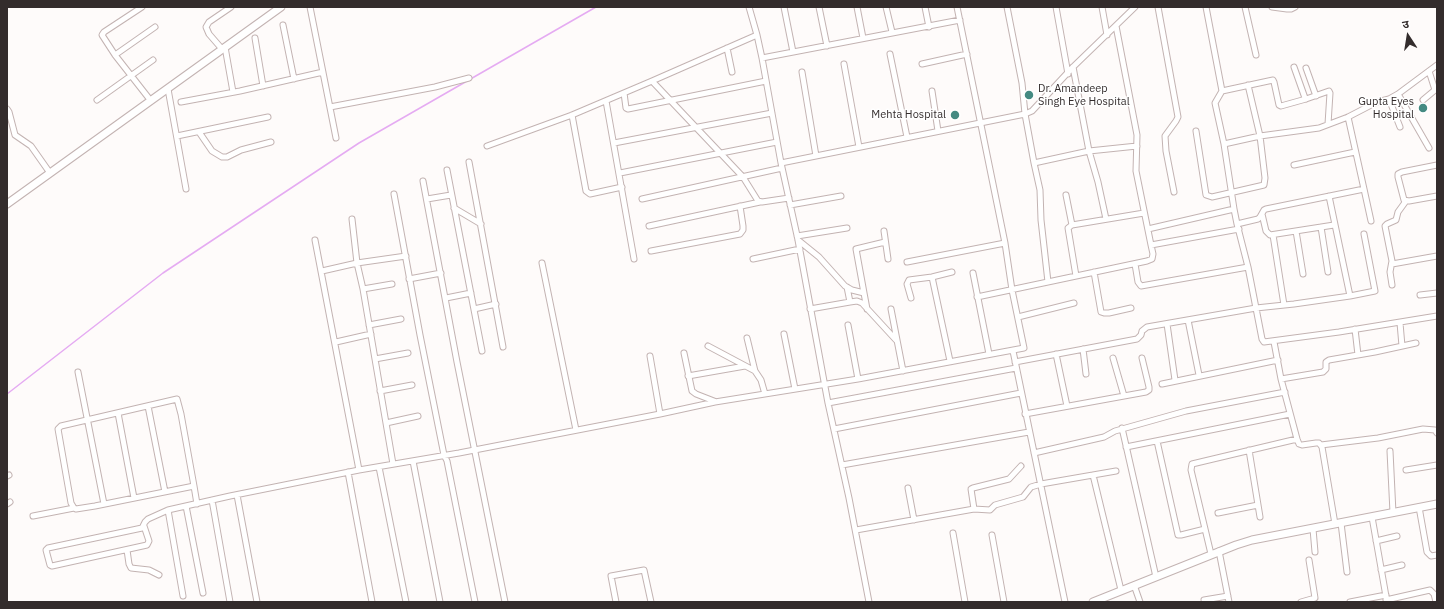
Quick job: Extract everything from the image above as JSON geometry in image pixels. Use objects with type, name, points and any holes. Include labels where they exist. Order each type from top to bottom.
[{"type":"street","points":[[142,7],[103,34],[102,38],[151,101]]},
{"type":"street","points":[[231,7],[209,22],[206,27],[209,34],[223,48],[233,92]]},
{"type":"street","points":[[7,204],[281,7]]},
{"type":"street","points":[[310,7],[336,138]]},
{"type":"street","points":[[749,7],[762,58],[777,142],[798,238],[824,385],[856,530],[870,602]]},
{"type":"street","points":[[784,7],[793,52]]},
{"type":"street","points":[[819,7],[827,46]]},
{"type":"street","points":[[857,7],[863,38]]},
{"type":"street","points":[[886,7],[892,32]]},
{"type":"street","points":[[925,7],[929,27]]},
{"type":"street","points":[[144,526],[149,544],[52,566],[50,565],[46,550],[48,548],[141,528],[148,519],[168,510],[237,494],[660,414],[715,402],[824,385],[1024,348],[1012,290],[1005,243],[957,7]]},
{"type":"street","points":[[1007,7],[1022,83],[1025,114],[1040,190],[1041,220],[1048,282]]},
{"type":"street","points":[[1056,7],[1068,74]]},
{"type":"street","points":[[1102,7],[1107,35]]},
{"type":"street","points":[[642,199],[743,177],[816,156],[1025,114],[1032,111],[1073,67],[1135,7]]},
{"type":"street","points":[[1158,7],[1178,117],[1165,136],[1166,151],[1174,192]]},
{"type":"street","points":[[1206,7],[1222,91],[1215,102],[1224,144],[1234,209],[1248,267],[1263,341],[1274,342],[1437,316]]},
{"type":"street","points":[[1245,7],[1256,55]]},
{"type":"street","points":[[1272,7],[1287,9],[1295,7]]},
{"type":"street","points":[[762,58],[960,20]]},
{"type":"street","points":[[283,24],[294,79]]},
{"type":"street","points":[[977,297],[1135,264],[1152,259],[1153,254],[1136,171],[1137,135],[1116,26]]},
{"type":"street","points":[[115,55],[155,27]]},
{"type":"street","points":[[487,146],[606,101],[757,35]]},
{"type":"street","points":[[256,38],[263,86]]},
{"type":"street","points":[[726,48],[732,72]]},
{"type":"street","points":[[890,54],[907,137]]},
{"type":"street","points":[[922,64],[967,54]]},
{"type":"street","points":[[97,100],[153,60]]},
{"type":"street","points":[[844,64],[859,147]]},
{"type":"street","points":[[1224,144],[1260,136],[1319,128],[1348,117],[1377,102],[1389,99],[1437,65]]},
{"type":"street","points":[[1073,67],[1089,151],[1098,182],[1106,219]]},
{"type":"street","points":[[1294,67],[1304,98],[1306,99]]},
{"type":"street","points":[[1306,68],[1316,96]]},
{"type":"street","points":[[1423,100],[1435,90],[1430,71]]},
{"type":"street","points":[[181,102],[263,86],[323,72]]},
{"type":"street","points":[[802,72],[816,156]]},
{"type":"street","points":[[330,107],[435,87],[468,78]]},
{"type":"street","points":[[652,80],[743,177],[756,200],[760,202]]},
{"type":"street","points":[[1222,91],[1274,80],[1280,106],[1330,92],[1328,124]]},
{"type":"street","points":[[624,93],[626,108],[628,110],[766,81]]},
{"type":"street","points":[[1196,131],[1206,195],[1212,196],[1264,185],[1266,182],[1260,136],[1248,85]]},
{"type":"street","points":[[168,89],[186,189]]},
{"type":"street","points":[[932,91],[938,131]]},
{"type":"street","points":[[1398,94],[1429,148]]},
{"type":"street","points":[[1389,99],[1400,127]]},
{"type":"street","points":[[606,101],[620,173],[634,259]]},
{"type":"street","points":[[7,109],[15,135],[31,146],[50,173]]},
{"type":"street","points":[[614,143],[772,113]]},
{"type":"street","points":[[572,114],[586,191],[590,194],[622,187]]},
{"type":"street","points":[[177,136],[268,117]]},
{"type":"street","points":[[1348,117],[1371,221]]},
{"type":"street","points":[[199,132],[212,150],[222,157],[227,157],[241,150],[271,142]]},
{"type":"street","points":[[620,173],[777,142]]},
{"type":"street","points":[[1034,163],[1089,151],[1137,146]]},
{"type":"street","points":[[1294,165],[1355,152]]},
{"type":"street","points":[[469,162],[503,346]]},
{"type":"street","points":[[1406,201],[1403,198],[1398,174],[1437,165]]},
{"type":"street","points":[[447,170],[482,351]]},
{"type":"street","points":[[423,181],[505,602]]},
{"type":"street","points":[[1151,245],[1238,227],[1258,219],[1262,212],[1266,209],[1364,189]]},
{"type":"street","points":[[394,194],[409,279],[475,602]]},
{"type":"street","points":[[427,199],[451,195]]},
{"type":"street","points":[[790,204],[841,196]]},
{"type":"street","points":[[1066,196],[1072,225]]},
{"type":"street","points":[[1328,196],[1350,296]]},
{"type":"street","points":[[1392,285],[1390,272],[1392,264],[1385,226],[1396,220],[1398,212],[1406,201],[1437,196]]},
{"type":"street","points":[[649,226],[760,202],[789,198]]},
{"type":"street","points":[[651,251],[740,234],[744,226],[740,206]]},
{"type":"street","points":[[454,208],[481,224]]},
{"type":"street","points":[[1148,229],[1234,209]]},
{"type":"street","points":[[1076,276],[1068,228],[1072,225],[1144,212]]},
{"type":"street","points":[[1262,212],[1266,232],[1270,235],[1334,225]]},
{"type":"street","points":[[352,219],[358,263],[393,464]]},
{"type":"street","points":[[1320,227],[1328,272]]},
{"type":"street","points":[[798,238],[847,228]]},
{"type":"street","points":[[1296,231],[1303,274]]},
{"type":"street","points":[[884,232],[888,258]]},
{"type":"street","points":[[828,402],[1016,365],[1056,354],[1137,339],[1141,335],[1144,328],[1256,308],[1350,296],[1375,291],[1364,234]]},
{"type":"street","points":[[1273,235],[1284,305]]},
{"type":"street","points":[[798,238],[814,252],[847,287],[864,293]]},
{"type":"street","points":[[315,240],[336,342],[359,470]]},
{"type":"street","points":[[867,309],[856,249],[885,242]]},
{"type":"street","points":[[908,262],[1005,243]]},
{"type":"street","points":[[753,258],[800,249]]},
{"type":"street","points":[[322,271],[358,263],[406,256]]},
{"type":"street","points":[[1392,264],[1437,256]]},
{"type":"street","points":[[542,263],[576,430]]},
{"type":"street","points":[[1135,264],[1138,282],[1141,286],[1248,267]]},
{"type":"street","points":[[911,298],[907,282],[912,279],[932,277],[952,272]]},
{"type":"street","points":[[1094,272],[1101,312],[1108,313],[1131,308]]},
{"type":"street","points":[[409,279],[441,273]]},
{"type":"street","points":[[973,274],[989,354]]},
{"type":"street","points":[[932,277],[950,361]]},
{"type":"street","points":[[363,289],[392,284]]},
{"type":"street","points":[[847,287],[850,302]]},
{"type":"street","points":[[446,298],[471,293]]},
{"type":"street","points":[[1420,295],[1437,293]]},
{"type":"street","points":[[810,309],[850,302],[859,302],[896,340]]},
{"type":"street","points":[[1018,317],[1074,303]]},
{"type":"street","points":[[474,309],[496,304]]},
{"type":"street","points":[[891,309],[903,371]]},
{"type":"street","points":[[369,325],[401,319]]},
{"type":"street","points":[[1188,320],[1199,375]]},
{"type":"street","points":[[1400,323],[1402,346]]},
{"type":"street","points":[[1167,324],[1175,380]]},
{"type":"street","points":[[848,325],[858,379]]},
{"type":"street","points":[[1355,329],[1358,355]]},
{"type":"street","points":[[336,342],[371,334]]},
{"type":"street","points":[[784,334],[796,389]]},
{"type":"street","points":[[747,338],[755,371],[761,380],[765,394]]},
{"type":"street","points":[[1274,342],[1290,414],[1299,444],[1316,443],[1321,445],[1378,438],[1423,429],[1435,430],[1437,433]]},
{"type":"street","points":[[1282,379],[1323,372],[1326,369],[1327,360],[1416,343]]},
{"type":"street","points":[[708,346],[755,371]]},
{"type":"street","points":[[1083,349],[1086,374]]},
{"type":"street","points":[[1012,351],[1065,602]]},
{"type":"street","points":[[375,359],[408,353]]},
{"type":"street","points":[[684,353],[692,391],[715,402]]},
{"type":"street","points":[[1056,354],[1067,406]]},
{"type":"street","points":[[650,356],[660,414]]},
{"type":"street","points":[[1113,358],[1124,396]]},
{"type":"street","points":[[1025,414],[1146,392],[1149,390],[1149,387],[1142,358]]},
{"type":"street","points":[[1162,384],[1199,375],[1278,360]]},
{"type":"street","points":[[688,376],[745,366]]},
{"type":"street","points":[[78,372],[104,504]]},
{"type":"street","points":[[380,391],[412,385]]},
{"type":"street","points":[[1034,453],[1104,437],[1122,428],[1186,411],[1285,392]]},
{"type":"street","points":[[834,429],[1021,394]]},
{"type":"street","points":[[74,508],[71,503],[58,428],[61,426],[177,399],[197,504]]},
{"type":"street","points":[[148,406],[165,492]]},
{"type":"street","points":[[118,413],[134,498]]},
{"type":"street","points":[[1126,447],[1290,414]]},
{"type":"street","points":[[386,423],[418,416]]},
{"type":"street","points":[[1122,428],[1156,577]]},
{"type":"street","points":[[842,465],[1029,432]]},
{"type":"street","points":[[1211,554],[1191,470],[1192,464],[1297,439]]},
{"type":"street","points":[[1157,441],[1178,535],[1205,529]]},
{"type":"street","points":[[1321,445],[1347,572]]},
{"type":"street","points":[[1249,450],[1260,517]]},
{"type":"street","points":[[1390,451],[1393,513]]},
{"type":"street","points":[[413,461],[440,602]]},
{"type":"street","points":[[1406,470],[1437,465]]},
{"type":"street","points":[[974,509],[971,489],[1009,480],[1021,466]]},
{"type":"street","points":[[379,467],[406,602]]},
{"type":"street","points":[[856,530],[974,509],[990,510],[996,505],[1024,497],[1031,487],[1116,471]]},
{"type":"street","points":[[348,472],[372,602]]},
{"type":"street","points":[[1093,475],[1121,590]]},
{"type":"street","points":[[34,516],[194,486]]},
{"type":"street","points":[[908,488],[914,520]]},
{"type":"street","points":[[237,494],[257,602]]},
{"type":"street","points":[[212,500],[230,602]]},
{"type":"street","points":[[1093,602],[1211,554],[1252,540],[1437,504]]},
{"type":"street","points":[[1218,513],[1258,505]]},
{"type":"street","points":[[186,506],[203,593]]},
{"type":"street","points":[[1419,507],[1428,552],[1431,556],[1437,555]]},
{"type":"street","points":[[168,510],[183,596]]},
{"type":"street","points":[[1372,517],[1386,599]]},
{"type":"street","points":[[1313,529],[1315,552]]},
{"type":"street","points":[[953,533],[965,602]]},
{"type":"street","points":[[992,535],[1004,602]]},
{"type":"street","points":[[1376,541],[1397,536]]},
{"type":"street","points":[[127,550],[131,568],[149,570],[159,575]]},
{"type":"street","points":[[1219,551],[1229,602]]},
{"type":"street","points":[[1301,602],[1316,600],[1309,560]]},
{"type":"street","points":[[1381,570],[1402,565]]},
{"type":"street","points":[[616,602],[611,576],[644,570],[651,602]]},
{"type":"street","points":[[1134,585],[1140,602]]},
{"type":"street","points":[[1350,602],[1386,599],[1430,590],[1434,594],[1436,602]]},
{"type":"street","points":[[1204,600],[1228,596]]},
{"type":"waterway","points":[[7,394],[163,273],[359,143],[596,7]]},
{"type":"place","name":"Dr. Amandeep Singh Eye Hospital","points":[[1029,95]]},
{"type":"place","name":"Gupta Eyes Hospital","points":[[1423,108]]},
{"type":"place","name":"Mehta Hospital","points":[[955,115]]}]
